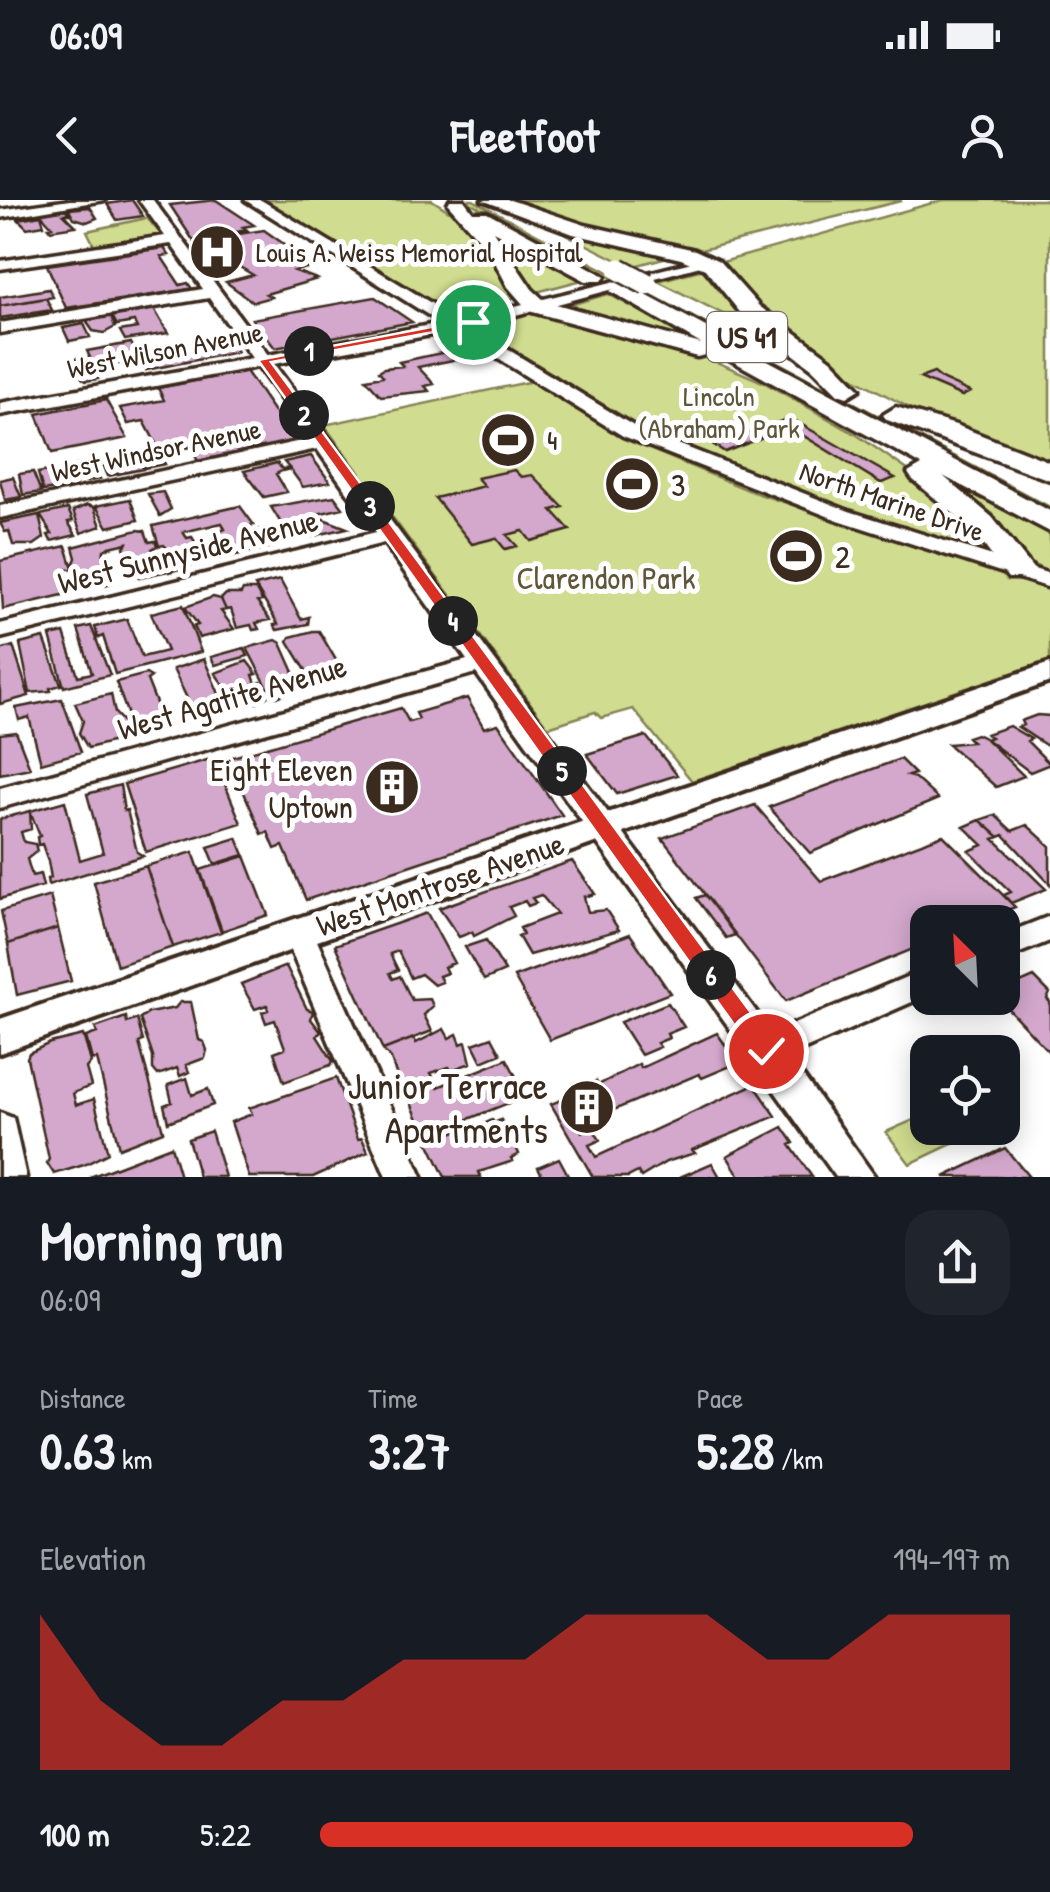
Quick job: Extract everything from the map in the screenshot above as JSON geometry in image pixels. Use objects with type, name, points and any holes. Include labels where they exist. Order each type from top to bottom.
[{"type":"highway","points":[[488,200],[580,230],[699,259],[715,268],[751,311],[822,364],[847,389]]},
{"type":"highway","name":"US 41","points":[[488,200],[786,381],[1050,523]]},
{"type":"highway","points":[[454,202],[495,244],[510,265],[524,297],[534,304],[674,342],[786,381]]},
{"type":"highway","name":"US 41","points":[[454,202],[594,276],[648,284],[1050,496]]},
{"type":"highway","points":[[896,415],[1050,472]]},
{"type":"highway","points":[[861,421],[885,448],[964,506],[1018,570]]},
{"type":"main road","name":"West Montrose Avenue","points":[[0,1036],[1050,672]]},
{"type":"street","points":[[0,214],[98,200]]},
{"type":"street","points":[[146,200],[857,1177]]},
{"type":"street","name":"North Marine Drive","points":[[252,200],[630,432],[778,492],[911,539],[1050,580]]},
{"type":"street","points":[[0,265],[175,238]]},
{"type":"street","name":"West Wilson Avenue","points":[[0,409],[457,324],[699,259]]},
{"type":"street","points":[[0,328],[214,292]]},
{"type":"street","name":"West Windsor Avenue","points":[[0,512],[324,442]]},
{"type":"street","name":"West Sunnyside Avenue","points":[[0,631],[390,534]]},
{"type":"street","name":"West Agatite Avenue","points":[[0,798],[484,662]]},
{"type":"street","points":[[1020,940],[1050,928]]},
{"type":"street","points":[[299,934],[404,1177]]},
{"type":"street","points":[[766,1051],[910,989]]},
{"type":"street","points":[[0,1129],[8,1177]]},
{"type":"green space","points":[[263,200],[432,200],[485,240],[516,295],[504,305],[455,315]]},
{"type":"green space","points":[[465,200],[473,200],[1050,507],[1050,511]]},
{"type":"green space","points":[[505,200],[901,201],[697,251],[613,236]]},
{"type":"green space","name":"Lincoln (Abraham) Park","points":[[943,200],[1050,200],[1050,469],[945,427],[830,365],[760,314],[719,263]]},
{"type":"green space","points":[[147,218],[164,238],[87,250],[84,247],[94,245],[87,231]]},
{"type":"green space","points":[[534,218],[678,254],[631,267]]},
{"type":"green space","points":[[485,228],[582,280],[529,294]]},
{"type":"green space","points":[[707,268],[780,343],[658,281]]},
{"type":"green space","points":[[608,294],[724,356],[556,309]]},
{"type":"green space","name":"Lincoln (Abraham) Park","points":[[522,313],[548,313],[694,352],[765,383],[857,435],[935,489],[995,556],[816,499],[653,435],[476,327]]},
{"type":"green space","name":"Clarendon Park","points":[[533,381],[632,442],[753,492],[1050,590],[1050,660],[692,781],[633,709],[601,718],[595,712],[548,727],[324,425]]},
{"type":"green space","points":[[930,470],[1050,533],[1050,573],[1015,555]]},
{"type":"green space","points":[[910,1121],[910,1145],[950,1145],[910,1164],[886,1132]]},
{"type":"building","points":[[132,200],[143,216],[117,220],[107,204]]},
{"type":"building","points":[[216,200],[254,225],[243,227],[247,230],[193,240],[170,205]]},
{"type":"building","points":[[90,207],[97,218],[87,222],[74,218],[69,209]]},
{"type":"building","points":[[66,209],[69,214],[64,214],[76,226],[50,230],[48,227],[52,226],[40,213]]},
{"type":"building","points":[[41,215],[44,225],[27,228],[18,219]]},
{"type":"building","points":[[264,230],[315,266],[295,271],[317,279],[266,294],[271,297],[253,302],[226,282],[253,275],[238,266],[215,268],[207,257],[201,258],[194,241]]},
{"type":"building","points":[[164,248],[169,255],[161,256],[180,285],[188,283],[192,289],[66,308],[47,265]]},
{"type":"building","points":[[49,289],[53,297],[0,306],[0,297]]},
{"type":"building","points":[[375,297],[412,322],[275,348],[252,319]]},
{"type":"building","points":[[46,298],[52,310],[0,318],[0,306]]},
{"type":"building","points":[[154,309],[168,333],[125,340],[120,331],[137,328],[134,322],[117,325],[112,316]]},
{"type":"building","points":[[111,316],[115,327],[104,333],[93,331],[86,321]]},
{"type":"building","points":[[84,324],[90,337],[69,341],[63,328]]},
{"type":"building","points":[[229,340],[237,352],[146,370],[138,355]]},
{"type":"building","points":[[131,343],[140,360],[95,368],[87,351]]},
{"type":"building","points":[[455,350],[463,358],[418,367],[434,384],[425,386],[429,391],[381,396],[366,379],[383,376],[379,371],[384,368],[403,366],[399,362]]},
{"type":"building","points":[[87,357],[98,379],[82,378],[76,358]]},
{"type":"building","points":[[246,371],[294,441],[198,461],[190,447],[161,453],[144,421],[128,424],[120,408],[164,400],[158,388]]},
{"type":"building","points":[[934,373],[970,392],[962,396],[920,378]]},
{"type":"building","points":[[106,400],[127,438],[52,453],[37,414]]},
{"type":"building","points":[[790,418],[895,478],[881,483],[789,427],[725,452],[714,445]]},
{"type":"building","points":[[156,449],[165,464],[144,468],[138,453]]},
{"type":"building","points":[[137,455],[143,469],[108,476],[102,462]]},
{"type":"building","points":[[311,456],[330,482],[303,487],[290,469],[276,474],[287,492],[264,497],[244,471],[277,463],[282,469],[289,468],[284,462]]},
{"type":"building","points":[[91,463],[100,479],[86,482],[80,479],[75,466]]},
{"type":"building","points":[[54,470],[60,488],[43,491],[38,473]]},
{"type":"building","points":[[514,470],[521,477],[532,475],[563,507],[552,510],[570,530],[531,541],[523,531],[507,535],[517,546],[505,549],[496,538],[472,544],[435,498],[484,486],[477,478]]},
{"type":"building","points":[[68,471],[77,480],[68,489],[59,480]]},
{"type":"building","points":[[33,472],[41,492],[23,495],[19,474]]},
{"type":"building","points":[[13,477],[21,497],[5,500],[0,480]]},
{"type":"building","points":[[163,492],[171,509],[160,516],[148,494]]},
{"type":"building","points":[[334,496],[343,508],[313,515],[347,528],[292,541],[271,507]]},
{"type":"building","points":[[130,499],[138,520],[108,527],[96,506]]},
{"type":"building","points":[[87,505],[94,507],[101,526],[81,533],[73,511]]},
{"type":"building","points":[[240,506],[254,525],[248,526],[247,532],[259,530],[268,548],[231,556],[220,531],[225,529],[222,523],[183,532],[187,538],[192,537],[207,561],[169,572],[164,553],[171,552],[164,545],[159,546],[153,526]]},
{"type":"building","points":[[68,509],[73,521],[68,522],[76,535],[51,541],[48,535],[52,534],[40,515]]},
{"type":"building","points":[[39,515],[44,538],[34,545],[13,545],[9,531],[5,532],[0,523]]},
{"type":"building","points":[[145,531],[149,542],[155,541],[157,546],[152,549],[159,564],[165,562],[168,571],[139,577],[128,559],[124,547],[127,543],[104,550],[103,561],[112,583],[82,591],[79,582],[84,581],[79,565],[73,565],[73,547]]},
{"type":"building","points":[[66,546],[73,568],[63,570],[71,593],[3,609],[0,561]]},
{"type":"building","points":[[280,580],[301,619],[309,617],[308,624],[277,630],[274,625],[278,624],[255,586]]},
{"type":"building","points":[[243,590],[256,590],[262,601],[257,602],[270,620],[256,623],[259,629],[253,630],[251,625],[237,628],[231,609],[226,610],[221,599]]},
{"type":"building","points":[[213,597],[221,599],[226,610],[221,611],[234,629],[199,638],[194,626],[198,625],[185,607]]},
{"type":"building","points":[[183,605],[201,652],[115,674],[103,636],[98,638],[95,627],[127,619],[142,657],[167,651],[151,613]]},
{"type":"building","points":[[91,626],[110,675],[64,687],[50,636],[64,633],[78,676],[92,673],[78,629]]},
{"type":"building","points":[[319,631],[340,667],[342,680],[315,685],[288,641]]},
{"type":"building","points":[[44,638],[61,685],[50,688],[51,691],[30,693],[20,644]]},
{"type":"building","points":[[276,640],[281,643],[301,688],[277,697],[272,696],[247,648]]},
{"type":"building","points":[[13,646],[29,696],[0,704],[0,650]]},
{"type":"building","points":[[244,648],[248,656],[215,665],[211,657]]},
{"type":"building","points":[[204,659],[226,710],[201,718],[196,717],[173,669]]},
{"type":"building","points":[[247,661],[257,674],[253,675],[256,684],[261,682],[268,696],[234,708],[215,673]]},
{"type":"building","points":[[146,674],[151,677],[147,680],[165,726],[135,735],[116,682]]},
{"type":"building","points":[[111,694],[115,713],[126,725],[123,727],[127,738],[88,748],[79,733],[83,721],[75,703]]},
{"type":"building","name":"Eight Eleven Uptown","points":[[467,698],[484,728],[498,724],[562,815],[306,900],[283,846],[275,849],[268,832],[262,834],[229,758],[401,708],[409,722],[419,719],[416,713]]},
{"type":"building","points":[[62,699],[81,752],[41,763],[29,717],[19,720],[16,708]]},
{"type":"building","points":[[1037,715],[1050,716],[1050,748],[1018,727],[1023,725],[1021,721]]},
{"type":"building","points":[[1009,726],[1031,739],[1027,741],[1050,764],[1030,772],[986,739],[991,737],[986,734]]},
{"type":"building","points":[[16,732],[30,768],[0,774],[0,734]]},
{"type":"building","points":[[976,734],[1024,776],[996,787],[948,744],[972,742],[967,737]]},
{"type":"building","points":[[646,736],[677,775],[617,794],[587,754]]},
{"type":"building","points":[[214,758],[241,823],[146,852],[124,784]]},
{"type":"building","points":[[900,759],[915,774],[908,776],[938,799],[810,853],[769,807]]},
{"type":"building","points":[[120,785],[137,852],[143,856],[48,885],[48,861],[42,844],[38,845],[40,836],[30,811],[65,801],[80,860],[103,853],[87,794]]},
{"type":"building","points":[[755,805],[821,881],[943,835],[1013,905],[910,905],[910,950],[786,1001],[662,838]]},
{"type":"building","points":[[30,811],[31,829],[21,832],[24,842],[35,844],[37,851],[27,859],[32,876],[40,874],[43,886],[0,899],[0,819]]},
{"type":"building","points":[[995,815],[1012,831],[1027,825],[1050,846],[1050,884],[1004,835],[999,837],[980,820]]},
{"type":"building","points":[[980,820],[999,837],[994,839],[1046,889],[1011,903],[1004,895],[1011,892],[969,851],[983,845],[964,827]]},
{"type":"building","points":[[237,838],[244,855],[215,864],[208,847]]},
{"type":"building","points":[[193,852],[221,932],[173,947],[146,866]]},
{"type":"building","points":[[245,856],[268,915],[222,931],[200,870]]},
{"type":"building","points":[[572,861],[595,894],[584,897],[588,912],[606,910],[619,930],[529,955],[518,936],[523,934],[520,928],[557,914],[541,895],[532,898],[536,903],[528,906],[525,901],[509,907],[514,916],[474,936],[472,932],[459,937],[439,908]]},
{"type":"building","points":[[146,866],[173,947],[117,966],[94,882]]},
{"type":"building","points":[[705,895],[735,935],[726,938],[696,898]]},
{"type":"building","points":[[50,896],[58,928],[8,944],[1,911]]},
{"type":"building","points":[[427,913],[454,963],[444,967],[447,973],[439,976],[442,982],[434,985],[421,974],[411,978],[398,951],[390,954],[398,970],[390,973],[393,979],[400,976],[412,1000],[430,999],[433,1006],[424,1015],[432,1031],[383,1050],[335,945]]},
{"type":"building","points":[[58,928],[71,981],[17,995],[8,944]]},
{"type":"building","points":[[630,934],[670,993],[550,1040],[514,977]]},
{"type":"building","points":[[486,940],[505,971],[484,980],[465,947]]},
{"type":"building","points":[[286,966],[307,1009],[313,1011],[311,1019],[321,1032],[317,1036],[333,1061],[284,1082],[274,1052],[285,1048],[275,1020],[266,1023],[262,1012],[268,1010],[267,1005],[255,1009],[241,984]]},
{"type":"building","points":[[1034,977],[1050,993],[1050,1053],[1014,1015],[1020,1015],[1020,983]]},
{"type":"building","points":[[180,1002],[191,1002],[199,1040],[207,1050],[205,1058],[186,1065],[189,1072],[180,1076],[177,1068],[158,1075],[140,1019],[149,1013],[175,1008]]},
{"type":"building","points":[[668,1003],[684,1027],[667,1034],[669,1038],[657,1043],[660,1047],[641,1055],[620,1022]]},
{"type":"building","points":[[126,1017],[127,1023],[137,1019],[143,1041],[139,1043],[163,1131],[119,1148],[97,1059],[92,1060],[86,1037],[97,1033],[95,1028]]},
{"type":"building","points":[[444,1029],[449,1038],[457,1034],[461,1044],[466,1042],[471,1063],[431,1073],[434,1079],[406,1090],[401,1088],[391,1059],[383,1050],[414,1038],[416,1043]]},
{"type":"building","name":"Junior Terrace Apartments","points":[[717,1033],[738,1063],[702,1078],[699,1074],[578,1125],[582,1132],[592,1127],[600,1140],[589,1145],[596,1157],[754,1084],[776,1116],[692,1150],[695,1153],[666,1162],[641,1177],[638,1172],[628,1177],[593,1177],[551,1104],[590,1088],[588,1085],[596,1081],[598,1085],[639,1064],[641,1068]]},
{"type":"building","points":[[83,1035],[91,1062],[86,1068],[91,1086],[73,1093],[76,1105],[94,1099],[108,1153],[54,1174],[47,1163],[27,1058],[29,1053],[50,1043]]},
{"type":"building","points":[[492,1037],[501,1054],[482,1062],[473,1044]]},
{"type":"building","points":[[507,1059],[526,1096],[456,1124],[459,1130],[428,1142],[407,1094],[436,1082],[438,1087]]},
{"type":"building","points":[[187,1078],[192,1095],[208,1089],[213,1105],[168,1122],[164,1105],[172,1102],[168,1085]]},
{"type":"building","points":[[336,1078],[358,1139],[362,1138],[368,1152],[313,1177],[249,1177],[231,1122],[252,1114],[249,1108]]},
{"type":"building","points":[[492,1120],[501,1120],[507,1133],[514,1130],[517,1137],[512,1139],[519,1154],[511,1158],[513,1161],[479,1172],[481,1177],[445,1177],[428,1142],[459,1130],[461,1135]]},
{"type":"building","points":[[783,1127],[812,1177],[740,1177],[727,1156]]},
{"type":"building","points":[[211,1131],[225,1177],[199,1177],[188,1139]]},
{"type":"building","points":[[171,1146],[180,1177],[90,1177]]},
{"type":"building","points":[[1005,1148],[1029,1177],[944,1177]]},
{"type":"building","points":[[559,1158],[568,1175],[543,1177],[538,1167]]},
{"type":"building","points":[[712,1163],[720,1177],[680,1177]]},
{"type":"place","name":"Louis A. Weiss Memorial Hospital","points":[[217,252]]},
{"type":"place","name":"4","points":[[508,440]]},
{"type":"place","name":"3","points":[[632,484]]},
{"type":"place","name":"2","points":[[796,556]]},
{"type":"place","name":"Eight Eleven Uptown","points":[[392,787]]},
{"type":"place","name":"Junior Terrace Apartments","points":[[587,1107]]},
{"type":"route","points":[[473,322],[264,360],[766,1051]]}]
